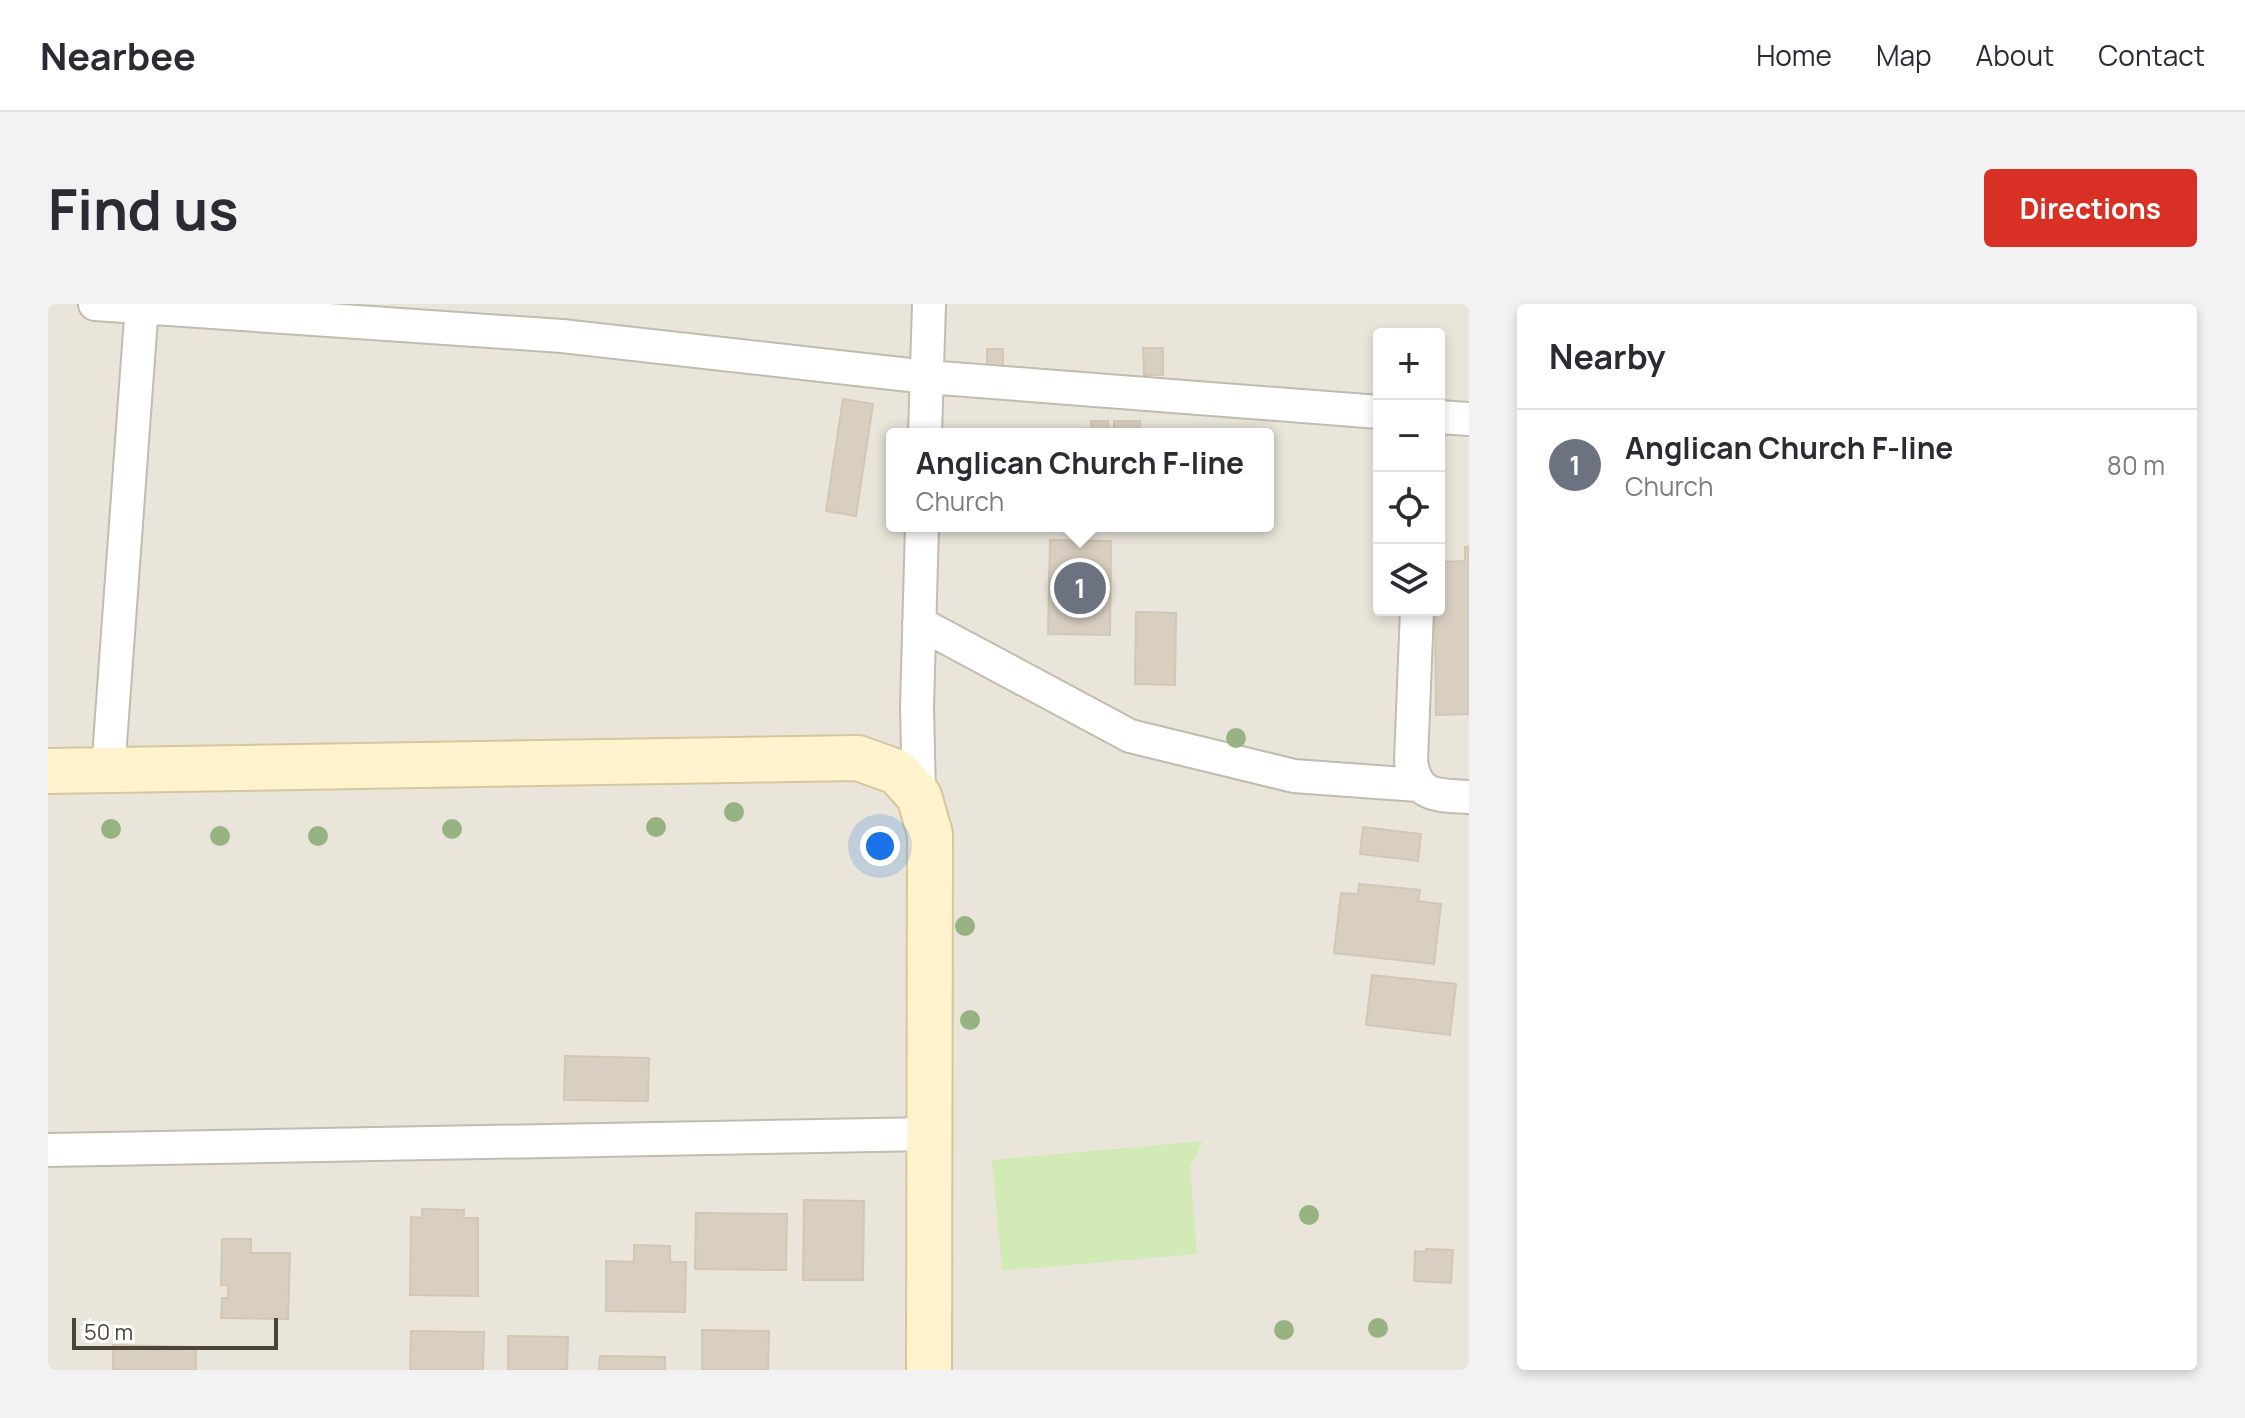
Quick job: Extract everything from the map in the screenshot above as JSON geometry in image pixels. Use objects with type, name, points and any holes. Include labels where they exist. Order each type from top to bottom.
[{"type":"street","points":[[95,304],[562,336],[927,377],[1373,412]]},
{"type":"street","points":[[925,428],[929,304]]},
{"type":"street","points":[[108,771],[142,306]]},
{"type":"street","points":[[1445,417],[1469,419]]},
{"type":"street","points":[[922,532],[917,707],[919,796],[930,834],[929,1370]]},
{"type":"street","points":[[1417,616],[1413,772],[1418,785],[1427,792],[1469,797]]},
{"type":"street","points":[[919,623],[1130,736],[1294,776],[1418,785]]},
{"type":"street","points":[[48,771],[858,758],[897,772],[919,796]]},
{"type":"street","points":[[48,1150],[930,1134]]},
{"type":"shaded area","points":[[48,304],[1469,304],[1469,1370],[48,1370]]},
{"type":"green space","points":[[1203,1141],[1190,1167],[1197,1254],[1002,1271],[992,1160]]},
{"type":"building","points":[[1143,348],[1163,348],[1163,375],[1144,375]]},
{"type":"building","points":[[987,349],[1003,349],[1003,379],[987,379]]},
{"type":"building","points":[[843,399],[873,404],[856,516],[826,511]]},
{"type":"building","points":[[1091,421],[1108,421],[1109,428],[1092,428]]},
{"type":"building","points":[[1114,421],[1140,421],[1139,428],[1114,428]]},
{"type":"building","points":[[1050,540],[1111,541],[1110,635],[1048,634]]},
{"type":"building","points":[[1465,547],[1469,547],[1469,714],[1436,715],[1435,616],[1445,616],[1445,562],[1465,561]]},
{"type":"building","points":[[1136,612],[1176,613],[1175,685],[1135,684]]},
{"type":"building","points":[[1363,827],[1421,834],[1418,861],[1360,854]]},
{"type":"building","points":[[1359,884],[1420,890],[1418,901],[1441,904],[1434,964],[1334,953],[1341,893],[1358,894]]},
{"type":"building","points":[[1372,975],[1456,984],[1450,1035],[1366,1025]]},
{"type":"building","points":[[565,1056],[649,1058],[648,1101],[564,1100]]},
{"type":"building","points":[[804,1200],[864,1201],[863,1280],[803,1280]]},
{"type":"building","points":[[422,1209],[464,1210],[464,1218],[478,1218],[478,1296],[410,1295],[411,1217],[422,1218]]},
{"type":"building","points":[[696,1213],[787,1214],[786,1270],[695,1269]]},
{"type":"building","points":[[222,1239],[251,1239],[251,1253],[290,1253],[288,1319],[221,1318],[222,1298],[228,1298],[228,1285],[221,1285]]},
{"type":"building","points":[[634,1245],[670,1246],[670,1262],[686,1262],[685,1312],[606,1311],[606,1261],[634,1262]]},
{"type":"building","points":[[1426,1249],[1453,1250],[1451,1283],[1414,1281],[1415,1251],[1426,1252]]},
{"type":"building","points":[[702,1330],[769,1331],[768,1370],[702,1370]]},
{"type":"building","points":[[411,1331],[484,1332],[483,1370],[410,1370]]},
{"type":"building","points":[[508,1336],[568,1337],[567,1370],[508,1370]]},
{"type":"building","points":[[113,1345],[196,1347],[196,1370],[113,1370]]},
{"type":"building","points":[[600,1356],[665,1357],[665,1370],[599,1370]]},
{"type":"place","name":"Anglican Church F-line","points":[[1080,588]]}]
